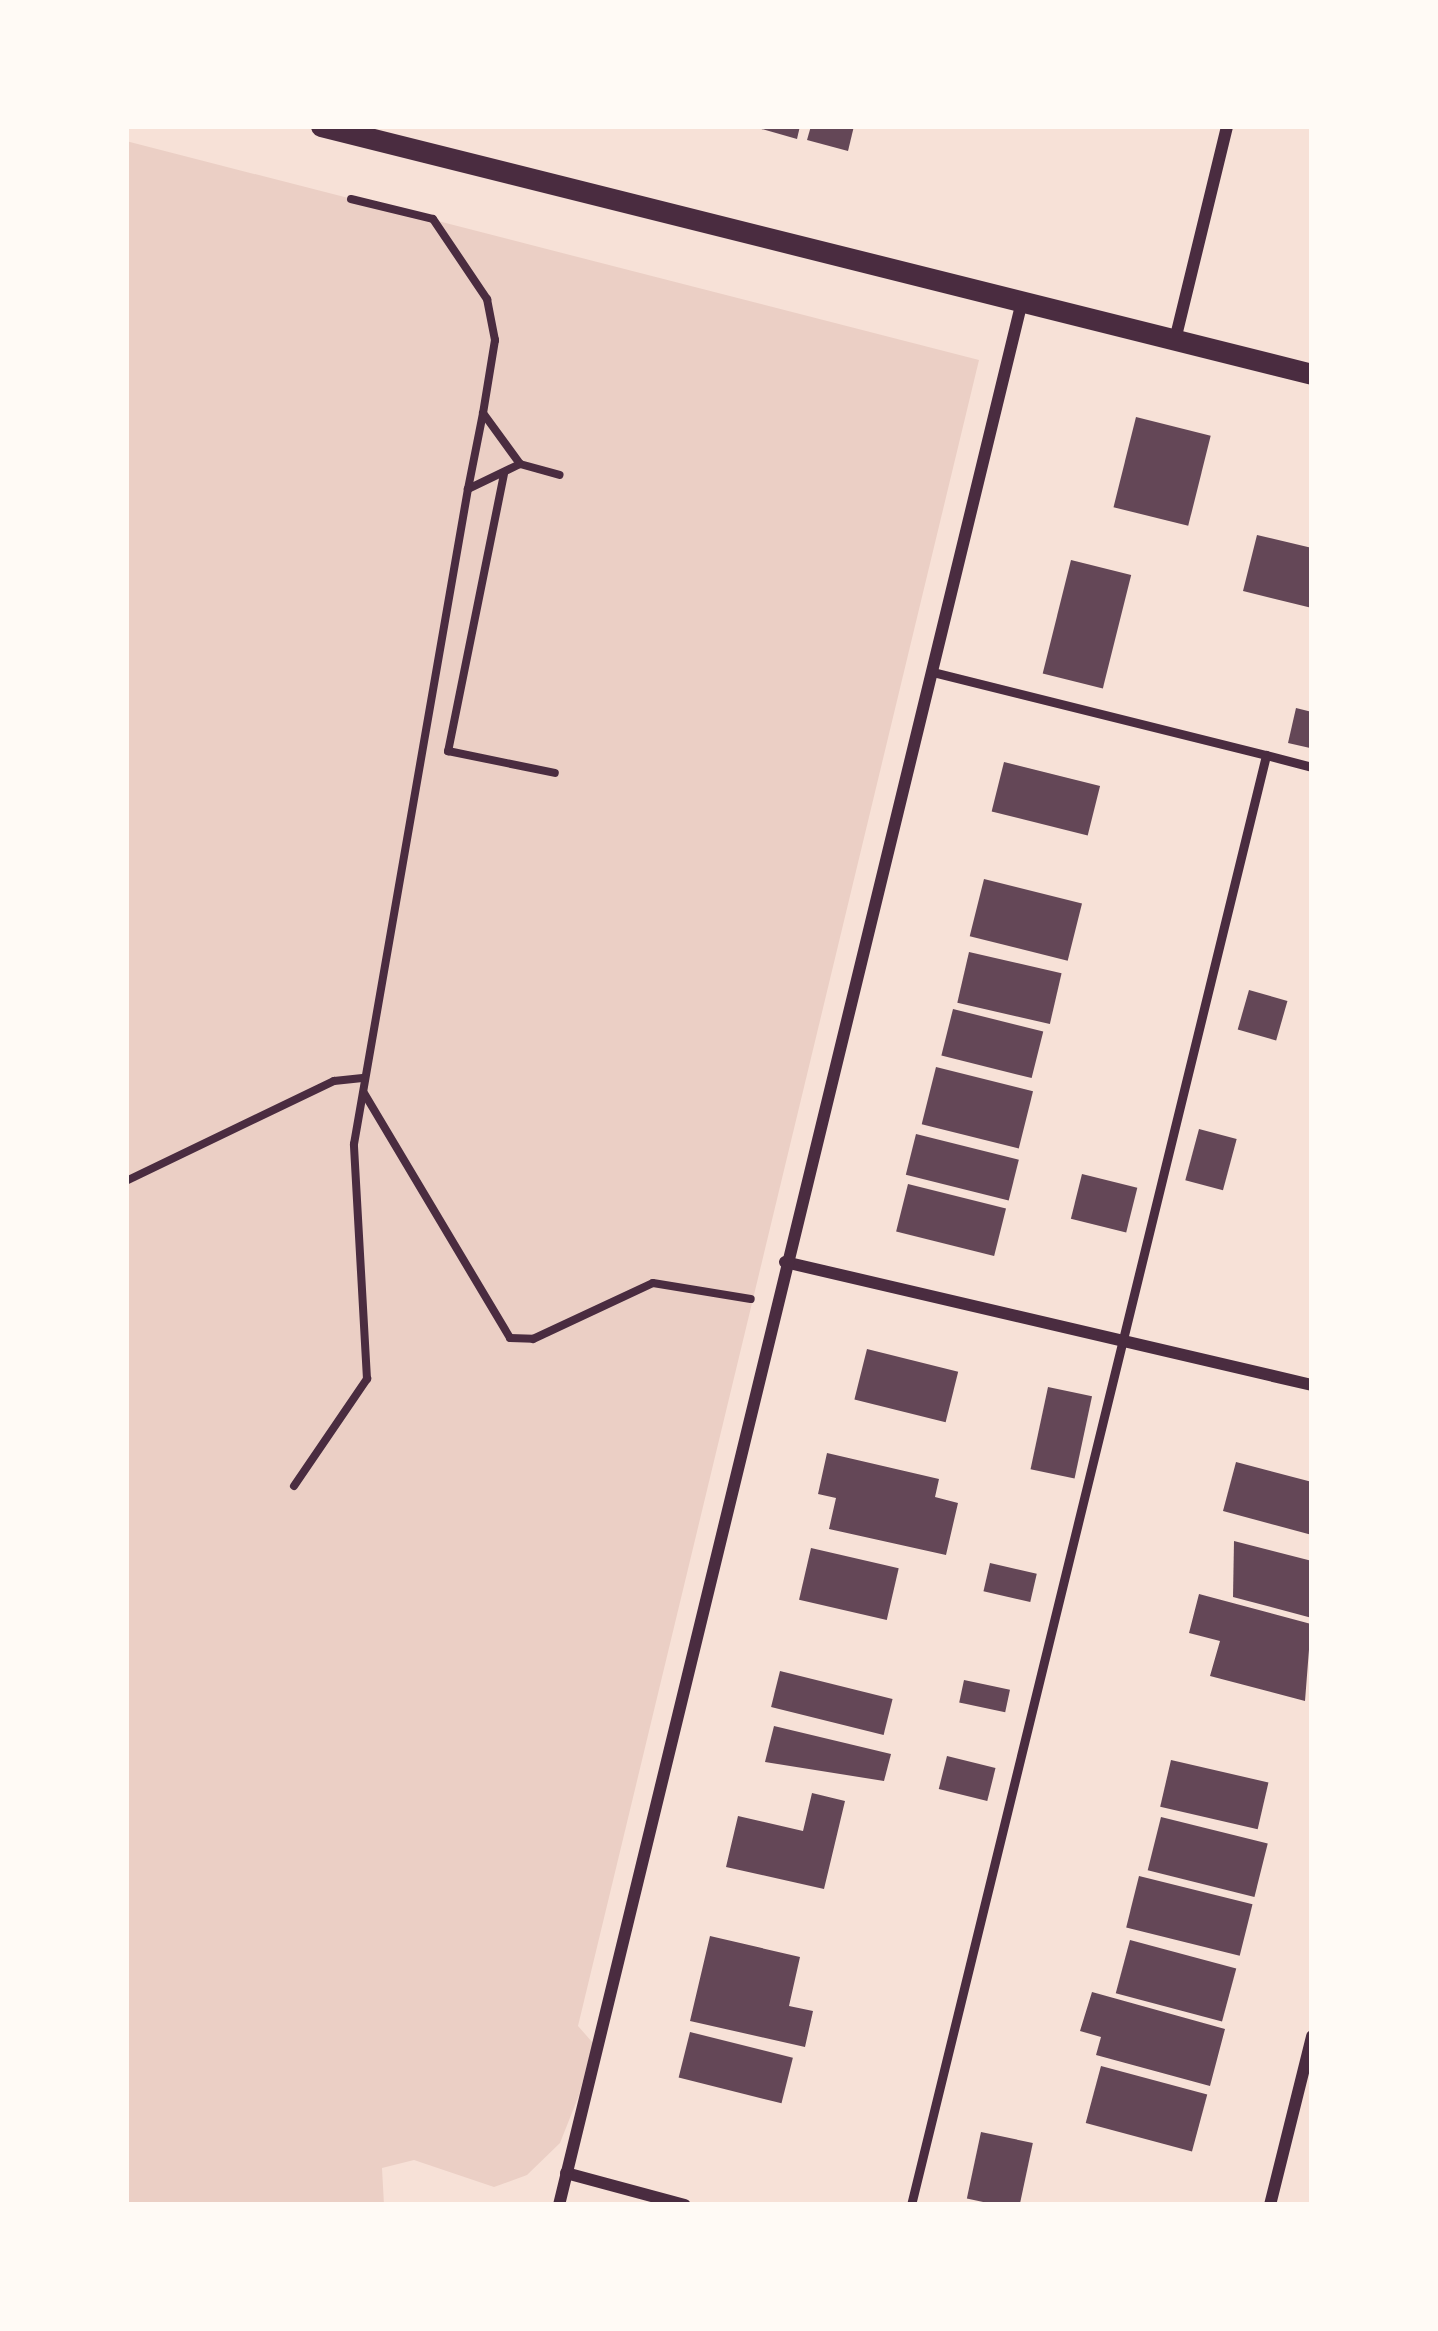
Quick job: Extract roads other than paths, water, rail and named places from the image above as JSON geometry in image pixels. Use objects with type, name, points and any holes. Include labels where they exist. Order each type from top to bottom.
[{"type":"street","points":[[321,126],[1312,374]]},
{"type":"street","points":[[1175,340],[1227,126]]},
{"type":"street","points":[[559,2205],[1022,301]]},
{"type":"street","points":[[785,1262],[1312,1384]]},
{"type":"street","points":[[1270,2205],[1312,2036]]},
{"type":"street","points":[[566,2173],[685,2205]]},
{"type":"lane","points":[[932,672],[1312,766]]},
{"type":"lane","points":[[911,2205],[1265,754]]}]
